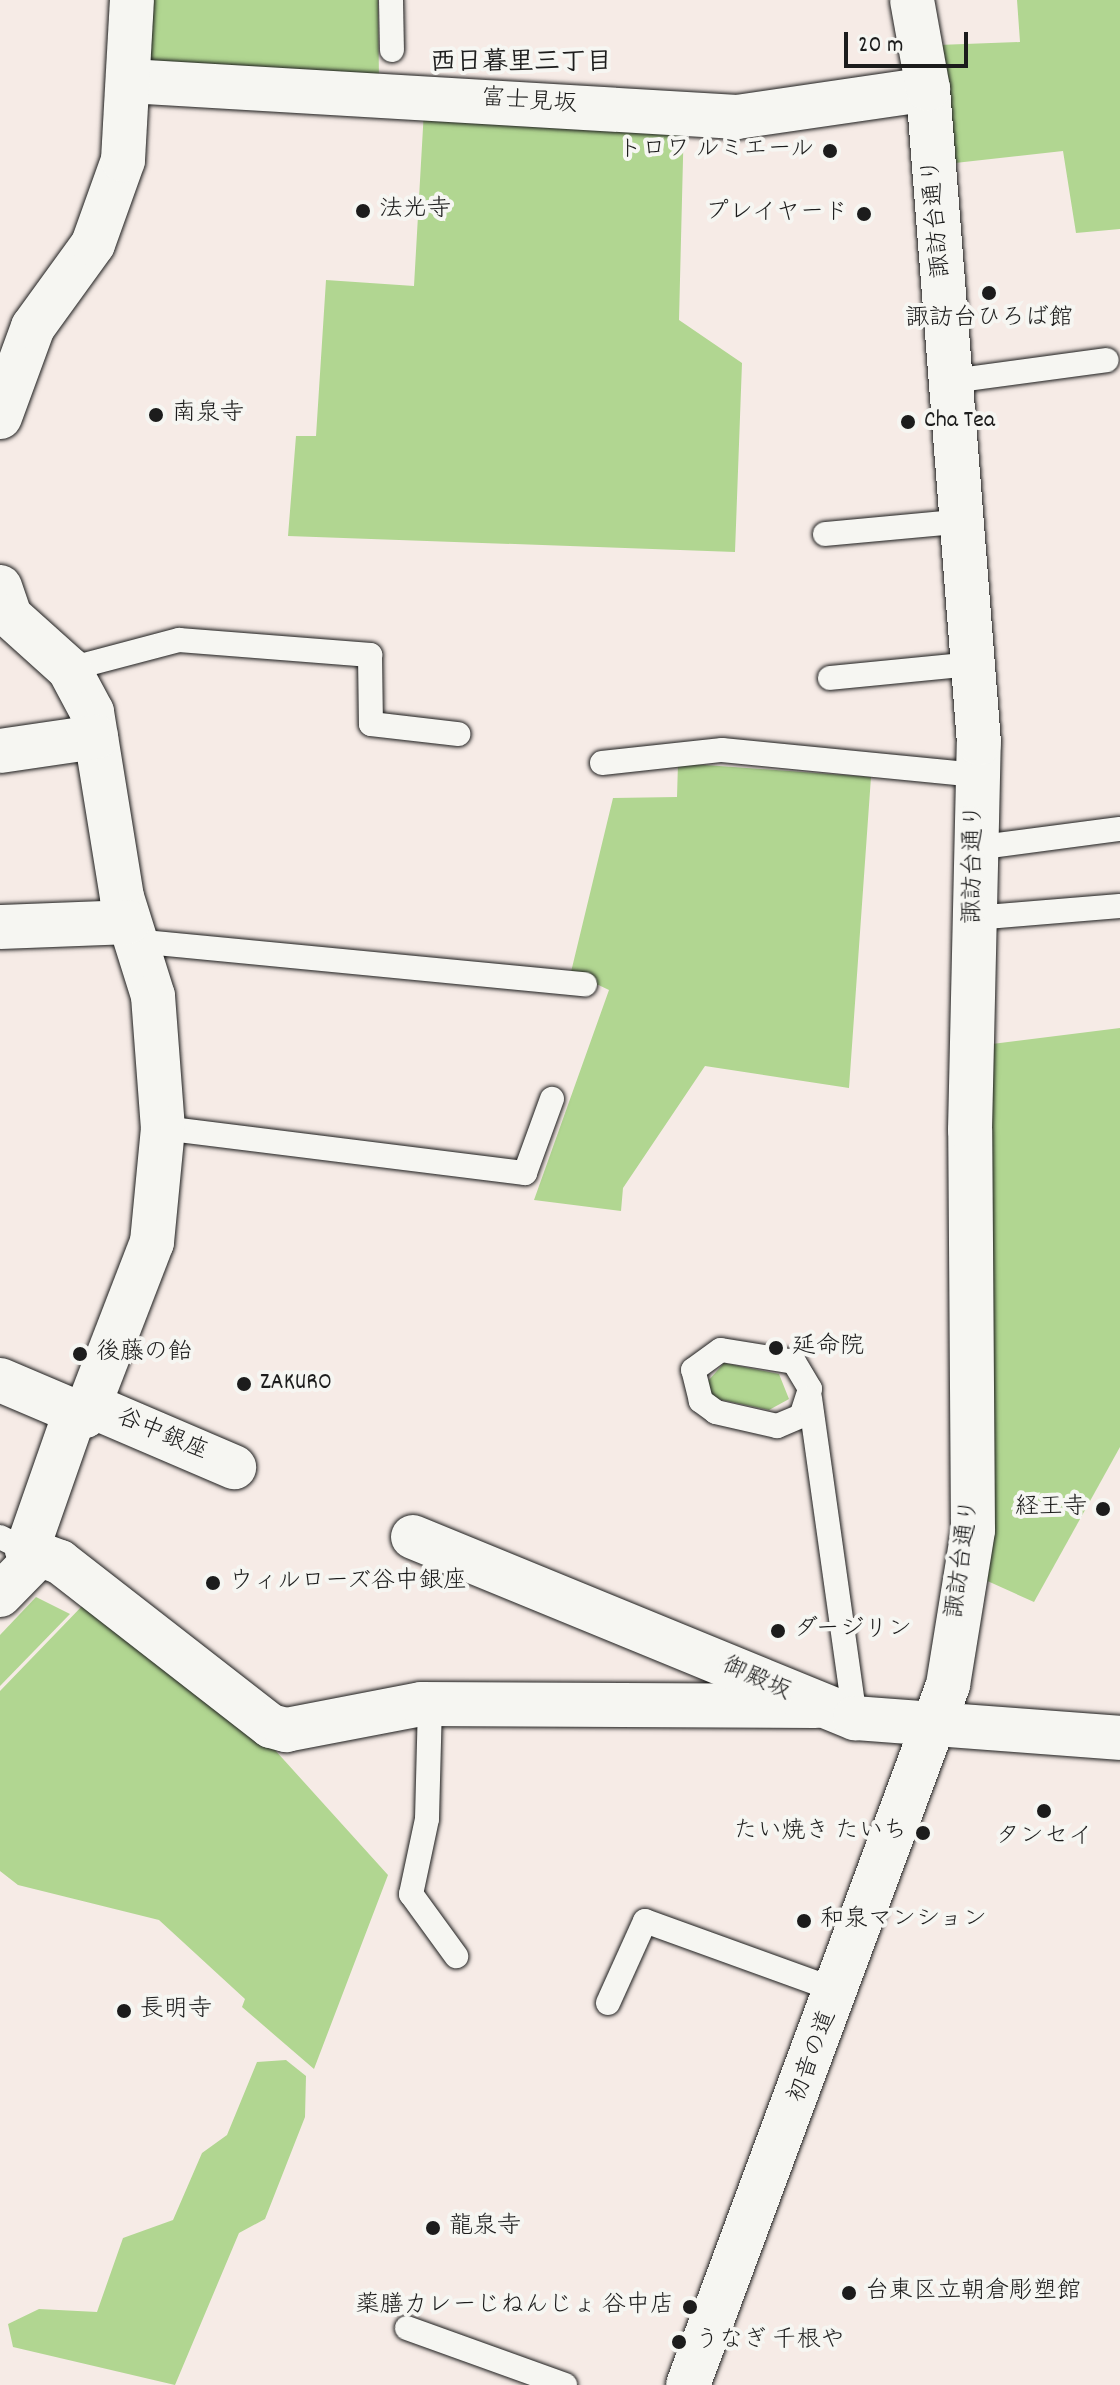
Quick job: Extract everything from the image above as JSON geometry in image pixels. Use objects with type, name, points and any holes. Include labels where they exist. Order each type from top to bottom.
[{"type":"street","points":[[0,417],[33,327],[93,244],[123,160],[132,0]]},
{"type":"street","name":"諏訪台通り","points":[[912,0],[928,89],[964,521],[974,664],[977,775],[973,1530],[948,1685],[933,1727]]},
{"type":"street","name":"富士見坂","points":[[129,81],[737,117],[928,89]]},
{"type":"street","points":[[0,1595],[83,1411],[152,1242],[163,1128],[153,996],[132,932],[96,737],[69,669],[3,607]]},
{"type":"street","points":[[0,751],[96,737]]},
{"type":"street","points":[[0,927],[132,932]]},
{"type":"street","name":"谷中銀座","points":[[0,1380],[234,1467]]},
{"type":"street","name":"御殿坂","points":[[413,1537],[835,1712],[933,1727],[1120,1738]]},
{"type":"street","points":[[22,1547],[60,1562],[271,1726],[286,1730],[430,1704],[835,1712]]},
{"type":"street","name":"初音の道","points":[[688,2385],[838,1991],[933,1727]]},
{"type":"lane","points":[[391,0],[392,50]]},
{"type":"lane","points":[[952,381],[1107,360]]},
{"type":"lane","points":[[825,534],[964,521]]},
{"type":"lane","points":[[69,669],[179,640],[370,655],[371,724],[458,734]]},
{"type":"lane","points":[[830,678],[974,664]]},
{"type":"lane","points":[[602,763],[722,750],[977,775]]},
{"type":"lane","points":[[975,848],[1120,829]]},
{"type":"lane","points":[[974,918],[1120,906]]},
{"type":"lane","points":[[132,932],[585,984]]},
{"type":"lane","points":[[163,1128],[525,1173],[552,1099]]},
{"type":"lane","points":[[810,1398],[801,1416],[777,1426],[716,1412],[701,1401],[693,1370],[721,1350],[794,1362],[805,1374],[810,1398],[835,1712]]},
{"type":"lane","points":[[430,1704],[427,1819],[411,1894],[456,1956]]},
{"type":"lane","points":[[608,2003],[645,1921],[838,1991]]},
{"type":"lane","points":[[407,2328],[565,2385]]},
{"type":"green space","points":[[147,0],[378,0],[379,81],[146,69]]},
{"type":"green space","points":[[1017,0],[1120,0],[1120,229],[1076,233],[1063,151],[946,164],[938,45],[1020,42]]},
{"type":"green space","points":[[424,110],[684,119],[679,320],[742,363],[735,552],[288,536],[296,436],[316,436],[326,280],[414,286]]},
{"type":"green space","points":[[678,763],[871,777],[849,1088],[705,1066],[623,1188],[621,1211],[534,1200],[609,990],[571,972],[613,798],[677,797]]},
{"type":"green space","points":[[1120,1028],[1120,1447],[1034,1602],[983,1579],[984,1045]]},
{"type":"green space","points":[[724,1363],[779,1374],[789,1399],[769,1410],[713,1398],[708,1381]]},
{"type":"green space","points":[[36,1597],[70,1614],[0,1686],[0,1635]]},
{"type":"green space","points":[[85,1603],[265,1739],[388,1875],[314,2069],[242,2007],[245,1999],[159,1920],[18,1885],[0,1871],[0,1691]]},
{"type":"green space","points":[[286,2060],[306,2076],[305,2117],[265,2219],[239,2233],[175,2385],[13,2347],[8,2324],[39,2309],[97,2312],[123,2238],[173,2220],[202,2153],[227,2135],[257,2062]]},
{"type":"place","name":"トロワ ルミエール","points":[[830,151]]},
{"type":"place","name":"法光寺","points":[[363,211]]},
{"type":"place","name":"プレイヤード","points":[[864,214]]},
{"type":"place","name":"諏訪台ひろば館","points":[[989,293]]},
{"type":"place","name":"南泉寺","points":[[156,415]]},
{"type":"place","name":"Cha Tea","points":[[908,422]]},
{"type":"place","name":"延命院","points":[[776,1348]]},
{"type":"place","name":"後藤の飴","points":[[80,1354]]},
{"type":"place","name":"ZAKURO","points":[[244,1384]]},
{"type":"place","name":"経王寺","points":[[1103,1509]]},
{"type":"place","name":"ウィルローズ谷中銀座","points":[[213,1583]]},
{"type":"place","name":"ダージリン","points":[[778,1631]]},
{"type":"place","name":"タンセイ","points":[[1044,1811]]},
{"type":"place","name":"たい焼き たいち","points":[[923,1833]]},
{"type":"place","name":"和泉マンション","points":[[804,1921]]},
{"type":"place","name":"長明寺","points":[[124,2011]]},
{"type":"place","name":"龍泉寺","points":[[433,2228]]},
{"type":"place","name":"台東区立朝倉彫塑館","points":[[849,2293]]},
{"type":"place","name":"薬膳カレーじねんじょ 谷中店","points":[[690,2307]]},
{"type":"place","name":"うなぎ 千根や","points":[[679,2342]]},
{"type":"district","name":"西日暮里三丁目","points":[[521,64]]}]
